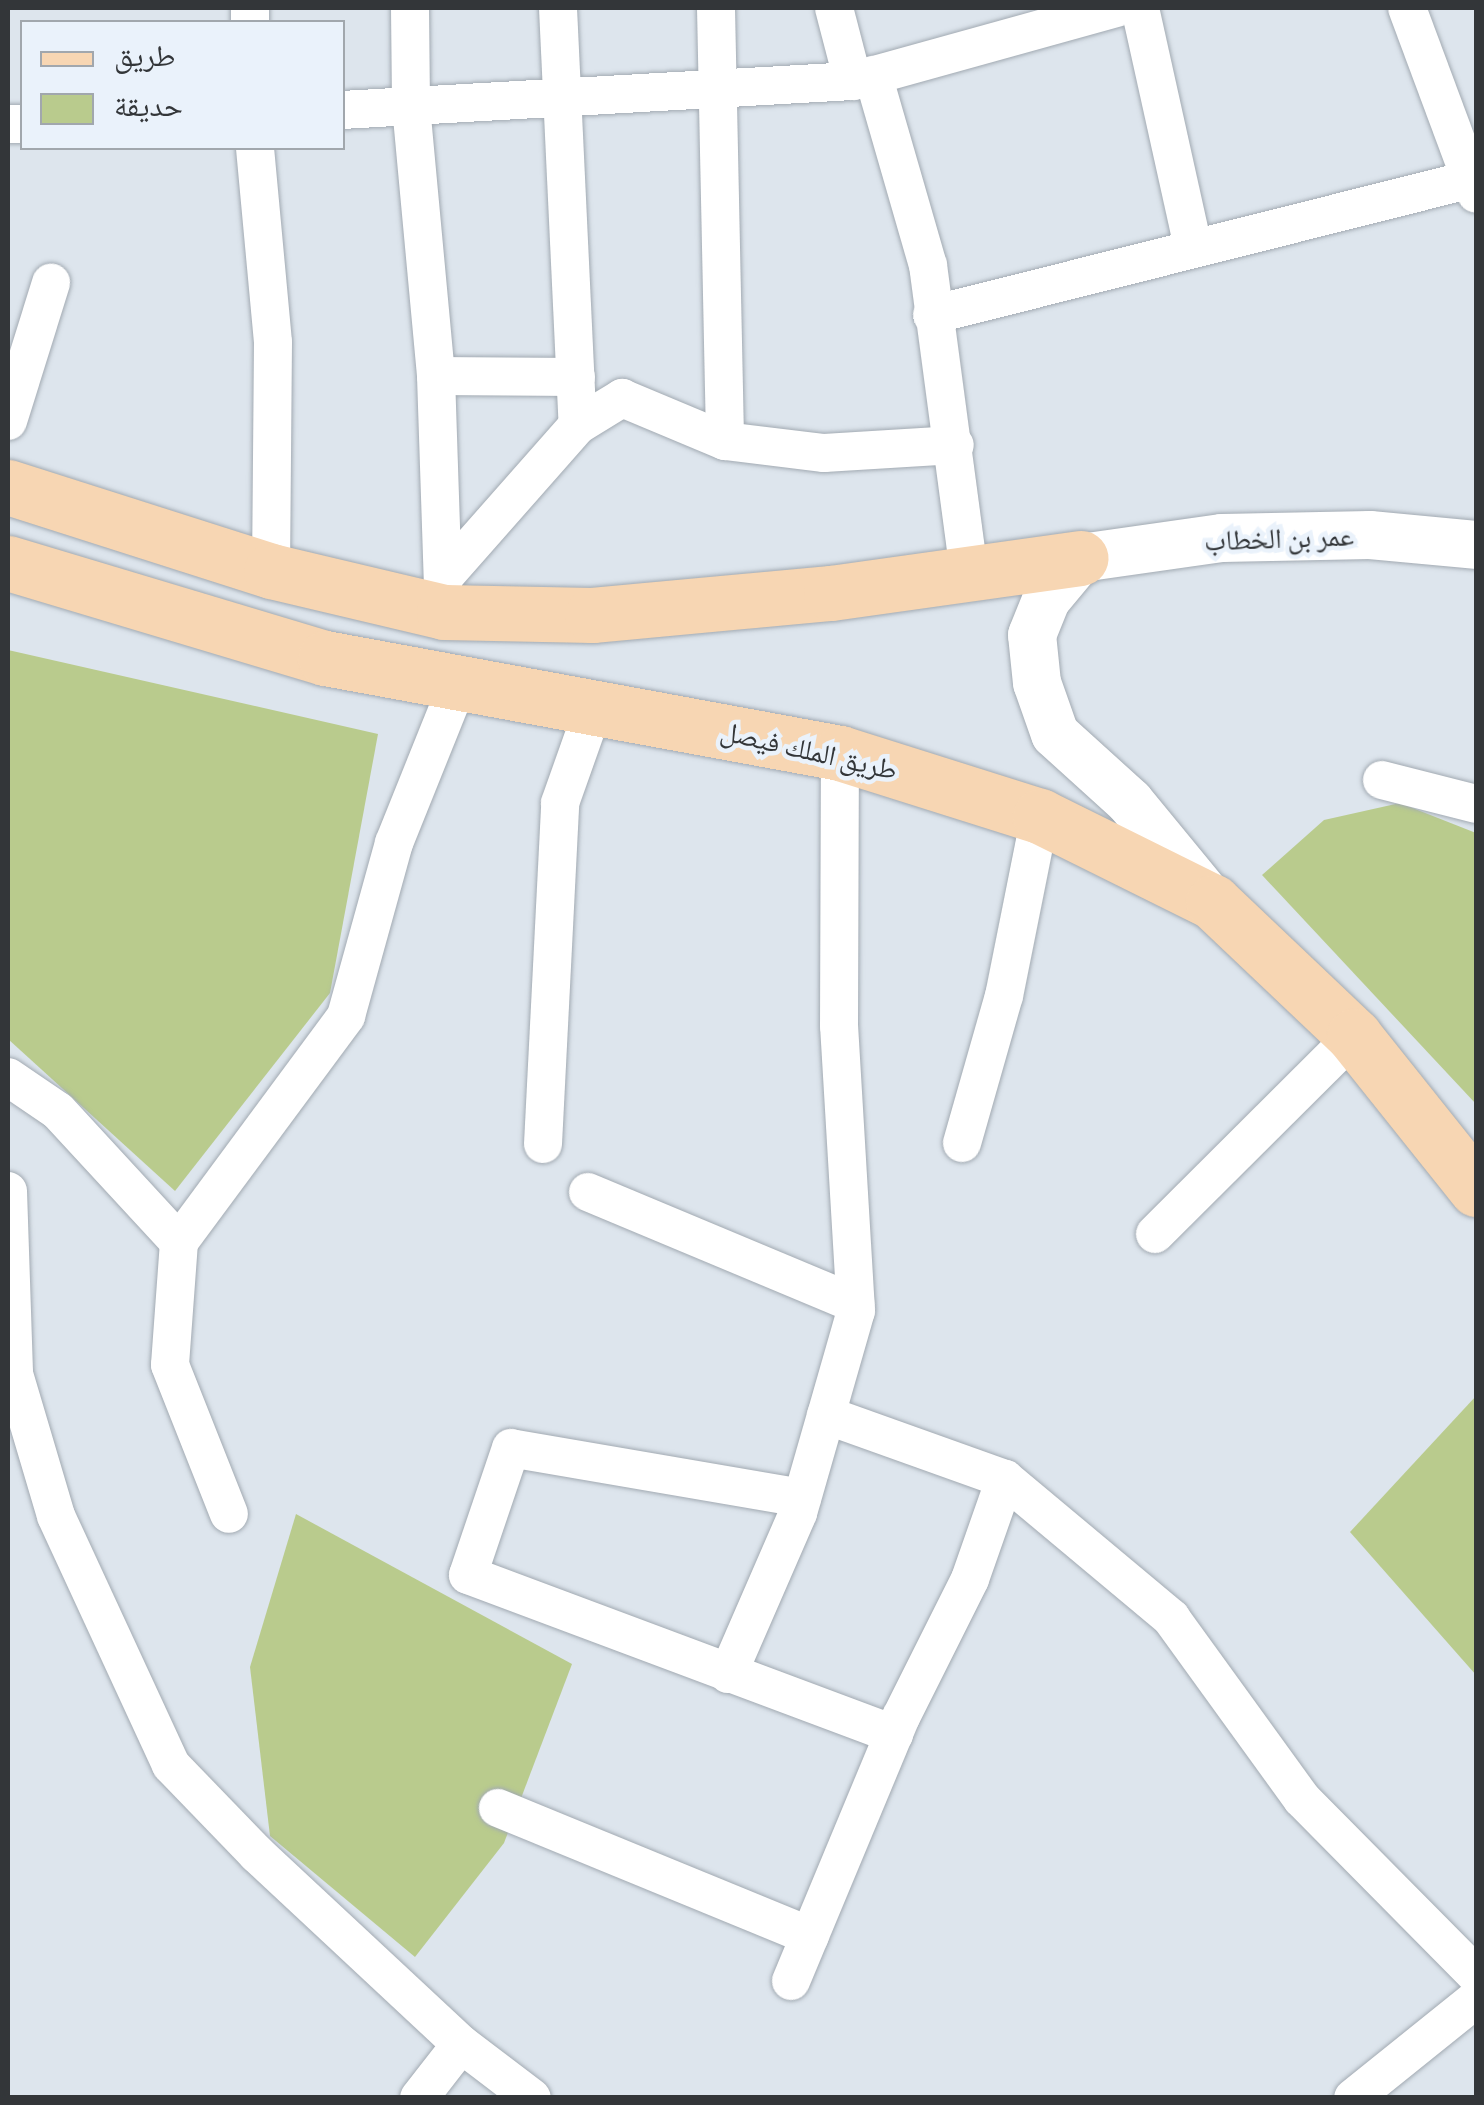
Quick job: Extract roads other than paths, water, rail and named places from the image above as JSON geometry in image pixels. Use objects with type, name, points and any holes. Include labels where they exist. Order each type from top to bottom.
[{"type":"main road","points":[[8,487],[270,571],[592,616],[1082,558]]},
{"type":"main road","name":"طريق الملك فيصل","points":[[8,563],[325,658],[458,684],[595,704],[840,753],[1040,816],[1213,902],[1354,1036],[1476,1189]]},
{"type":"street","points":[[410,8],[410,106],[436,376],[444,595]]},
{"type":"street","points":[[558,8],[578,426]]},
{"type":"street","points":[[716,8],[725,442]]},
{"type":"street","points":[[834,8],[863,78],[928,265],[970,572]]},
{"type":"street","points":[[345,110],[863,78],[1117,8]]},
{"type":"street","points":[[1140,8],[1193,248]]},
{"type":"street","points":[[1407,8],[1476,178],[1476,194]]},
{"type":"street","points":[[255,150],[273,342],[270,571]]},
{"type":"street","points":[[932,315],[1476,178]]},
{"type":"street","points":[[8,421],[51,283]]},
{"type":"street","points":[[436,376],[576,376]]},
{"type":"street","points":[[444,595],[578,426],[622,398],[725,442],[824,454],[954,445]]},
{"type":"street","name":"عمر بن الخطاب","points":[[1082,558],[1222,538],[1370,535],[1476,545]]},
{"type":"street","points":[[1082,558],[1046,600],[1032,635],[1037,683],[1055,734],[1130,802],[1213,902]]},
{"type":"street","points":[[229,1514],[170,1364],[180,1242],[346,1016],[394,843],[458,684]]},
{"type":"street","points":[[543,1144],[560,802],[595,704]]},
{"type":"street","points":[[728,1674],[802,1498],[856,1304],[839,1026],[840,753]]},
{"type":"street","points":[[1382,780],[1476,804]]},
{"type":"street","points":[[962,1143],[1004,996],[1040,816]]},
{"type":"street","points":[[1155,1234],[1354,1036]]},
{"type":"street","points":[[8,1076],[58,1111],[180,1242]]},
{"type":"street","points":[[8,1191],[14,1374],[56,1516],[172,1765],[257,1854],[461,2044],[532,2098]]},
{"type":"street","points":[[588,1192],[856,1304]]},
{"type":"street","points":[[826,1415],[1005,1479],[1171,1618],[1302,1798],[1476,1975]]},
{"type":"street","points":[[802,1498],[512,1448],[468,1576],[894,1734]]},
{"type":"street","points":[[791,1981],[894,1734],[970,1579],[1005,1479]]},
{"type":"street","points":[[498,1808],[810,1936]]},
{"type":"street","points":[[1353,2098],[1476,1999]]},
{"type":"street","points":[[419,2098],[461,2044]]}]
